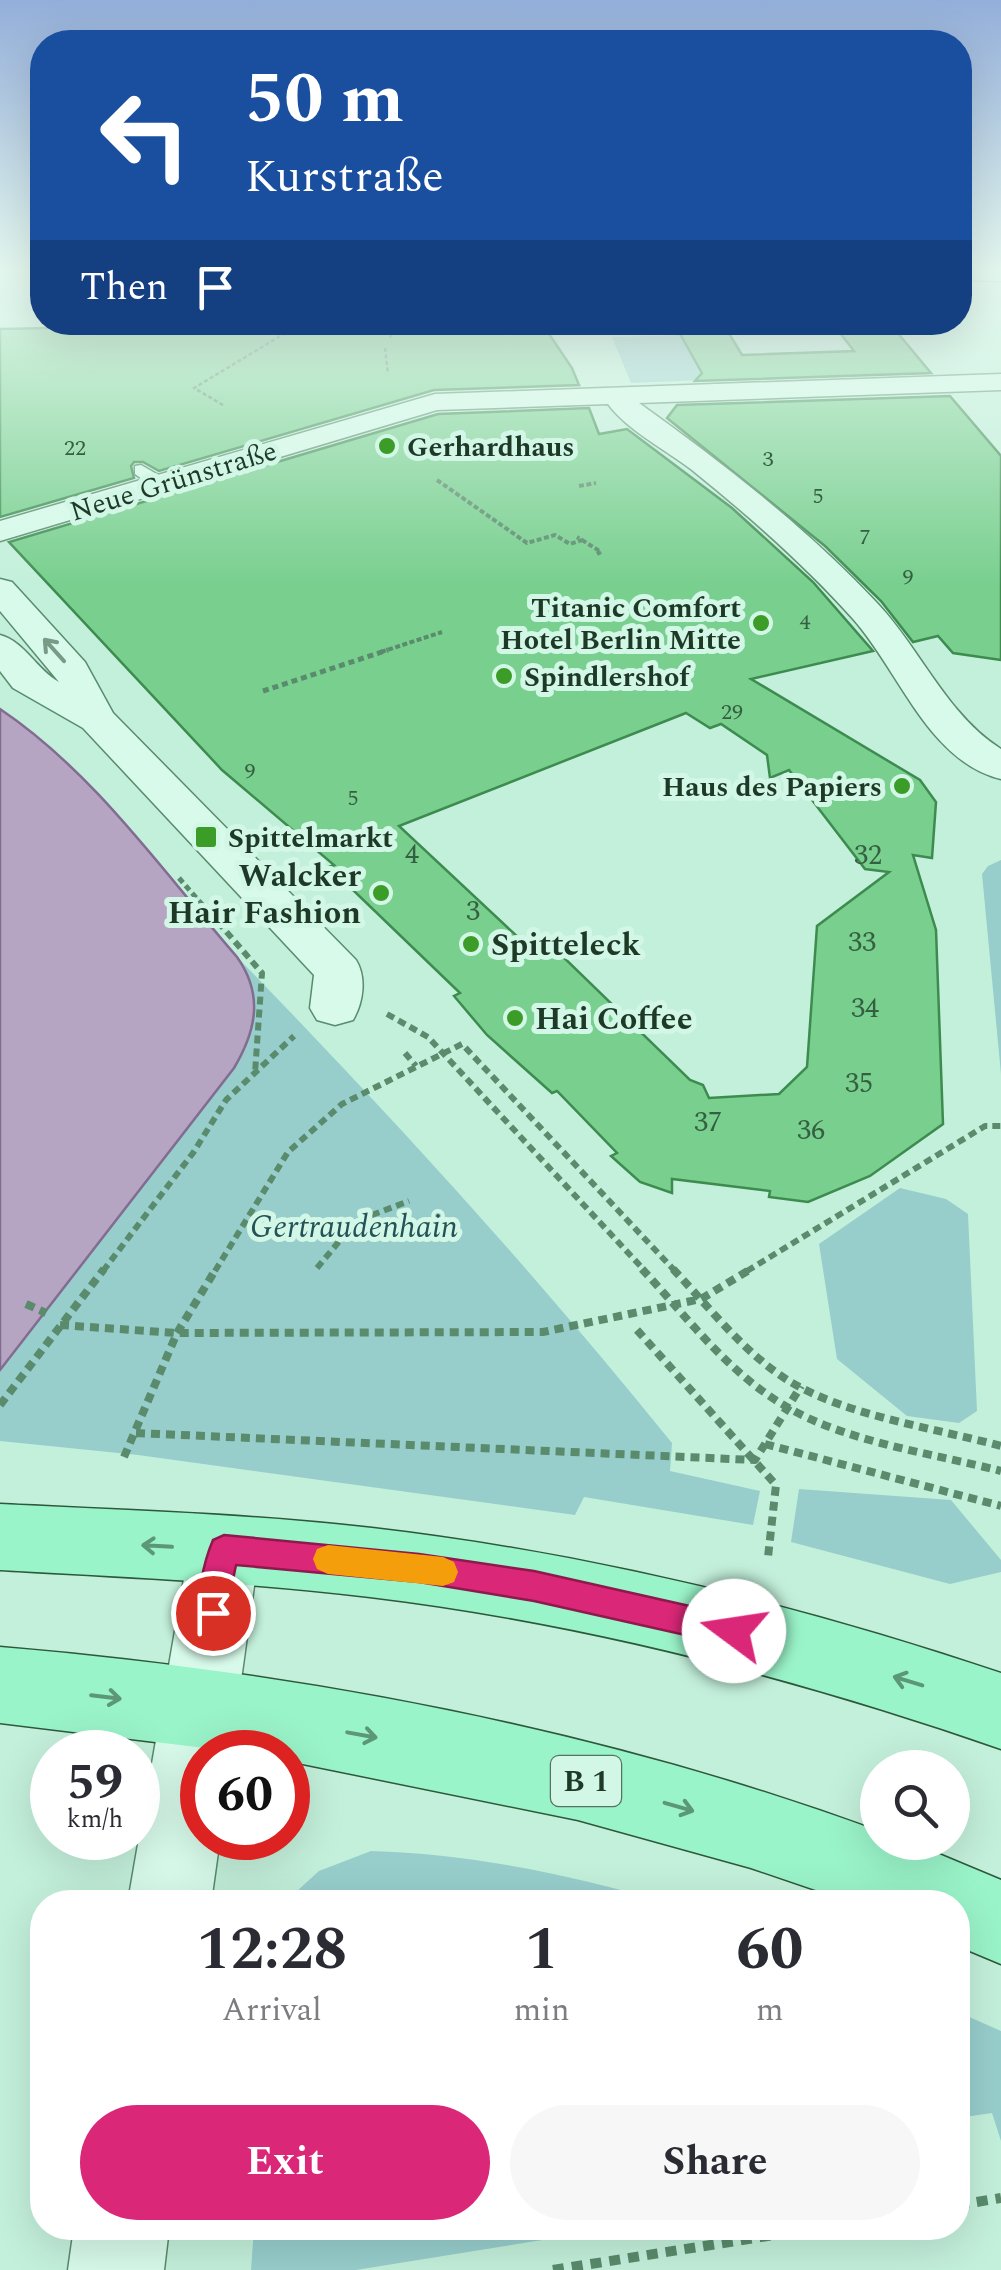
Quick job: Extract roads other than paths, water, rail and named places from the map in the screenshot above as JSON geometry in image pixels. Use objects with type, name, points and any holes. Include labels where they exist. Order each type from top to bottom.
[{"type":"main road","points":[[9,1538],[224,1550],[419,1568],[588,1597],[765,1638],[1001,1711]]},
{"type":"main road","name":"B 1","points":[[0,1684],[197,1708],[535,1767],[681,1807],[917,1890]]},
{"type":"street","name":"Neue Grünstraße","points":[[0,532],[151,477],[434,402],[1001,382]]},
{"type":"street","points":[[617,394],[622,404],[773,519],[870,615],[967,747],[1001,767]]},
{"type":"street","points":[[0,589],[72,670],[96,720]]},
{"type":"street","points":[[0,646],[28,680],[96,720],[339,972],[336,1008]]},
{"type":"street","points":[[171,1890],[224,1550]]},
{"type":"street","points":[[116,2270],[120,2240]]},
{"type":"place","name":"Gerhardhaus","points":[[387,446]]},
{"type":"place","name":"Titanic Comfort Hotel Berlin Mitte","points":[[761,623]]},
{"type":"place","name":"Spindlershof","points":[[504,676]]},
{"type":"place","name":"Haus des Papiers","points":[[902,786]]},
{"type":"place","name":"Spittelmarkt","points":[[206,837]]},
{"type":"place","name":"Walcker Hair Fashion","points":[[381,893]]},
{"type":"place","name":"Spitteleck","points":[[471,944]]},
{"type":"place","name":"Hai Coffee","points":[[515,1018]]},
{"type":"park label","name":"Gertraudenhain","points":[[354,1226]]}]
